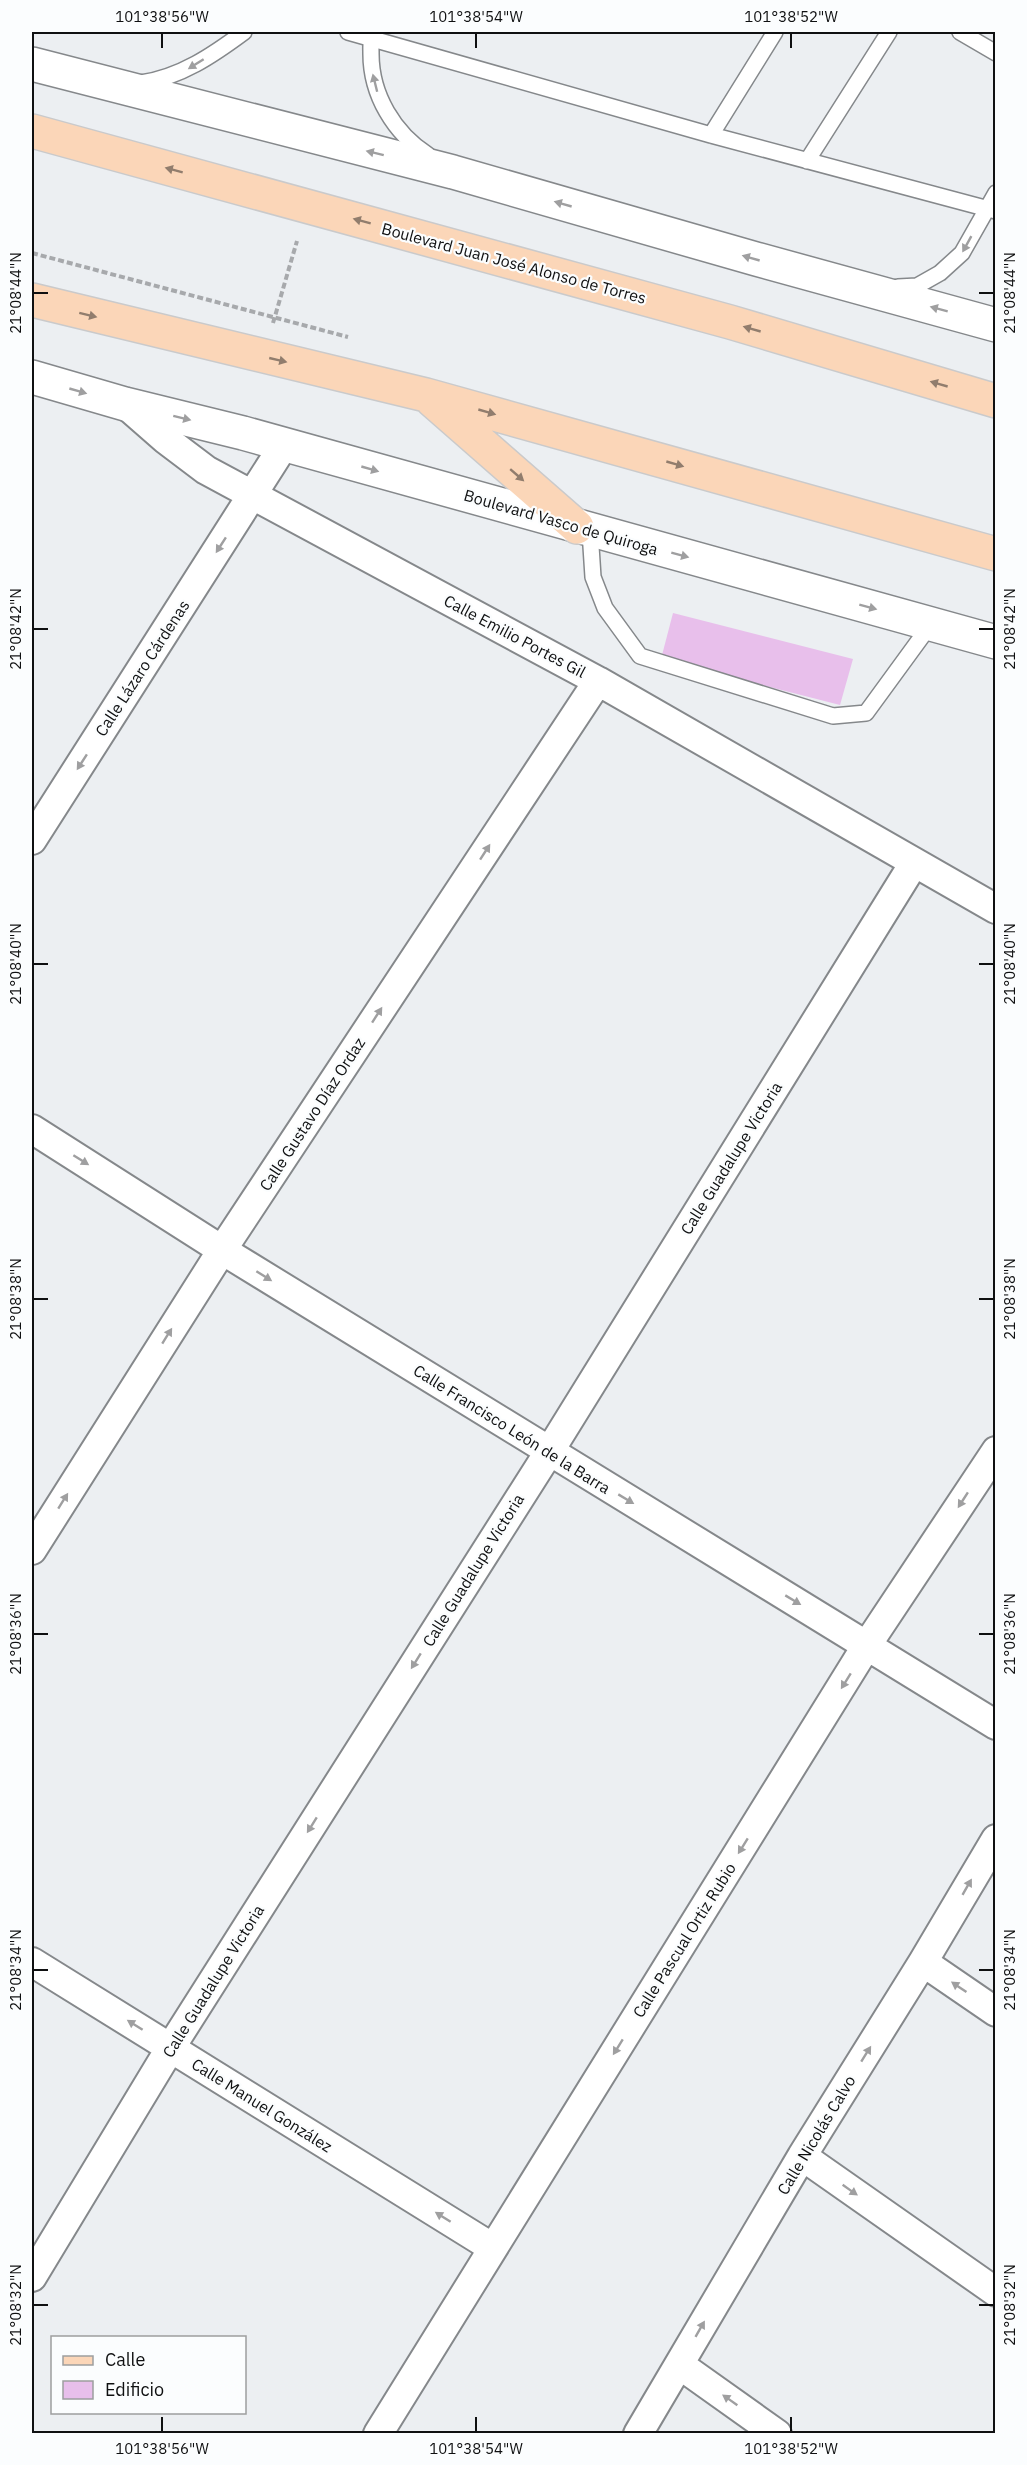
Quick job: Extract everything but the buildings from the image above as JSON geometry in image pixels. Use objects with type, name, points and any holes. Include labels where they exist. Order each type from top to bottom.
[{"type":"main road","name":"Boulevard Juan José Alonso de Torres","points":[[32,131],[730,322],[996,401]]},
{"type":"main road","points":[[32,300],[261,357],[426,394],[996,554]]},
{"type":"main road","points":[[426,394],[584,529]]},
{"type":"street","points":[[32,64],[453,172],[996,325]]},
{"type":"street","name":"Calle Emilio Portes Gil","points":[[32,377],[125,404],[165,439],[206,470],[598,681],[996,909]]},
{"type":"street","name":"Boulevard Vasco de Quiroga","points":[[125,404],[284,445],[996,642]]},
{"type":"street","name":"Calle Lázaro Cárdenas","points":[[32,840],[284,445]]},
{"type":"street","name":"Calle Gustavo Díaz Ordaz","points":[[32,1550],[222,1250],[598,681]]},
{"type":"street","name":"Calle Guadalupe Victoria","points":[[32,2277],[171,2047],[549,1452],[914,863]]},
{"type":"street","name":"Calle Francisco León de la Barra","points":[[32,1129],[222,1250],[996,1725]]},
{"type":"street","name":"Calle Pascual Ortiz Rubio","points":[[378,2433],[867,1645],[996,1451]]},
{"type":"street","name":"Calle Nicolás Calvo","points":[[638,2433],[802,2156],[923,1962],[996,1839]]},
{"type":"street","name":"Calle Manuel González","points":[[32,1962],[493,2248]]},
{"type":"street","points":[[923,1962],[996,2012]]},
{"type":"street","points":[[802,2156],[996,2292]]},
{"type":"street","points":[[680,2365],[777,2433]]},
{"type":"lane","points":[[116,86],[160,80],[190,69],[244,32]]},
{"type":"lane","points":[[348,32],[373,35],[711,135],[991,209]]},
{"type":"lane","points":[[711,135],[775,32]]},
{"type":"lane","points":[[807,161],[889,32]]},
{"type":"lane","points":[[960,32],[996,53]]},
{"type":"lane","points":[[373,35],[371,66],[377,92],[394,123],[411,144],[453,172]]},
{"type":"lane","points":[[863,288],[917,286],[940,273],[962,253],[991,209],[996,193]]},
{"type":"lane","points":[[584,529],[594,577],[605,608],[640,656],[834,716],[866,712],[931,624]]},
{"type":"path","points":[[261,357],[308,206]]}]
